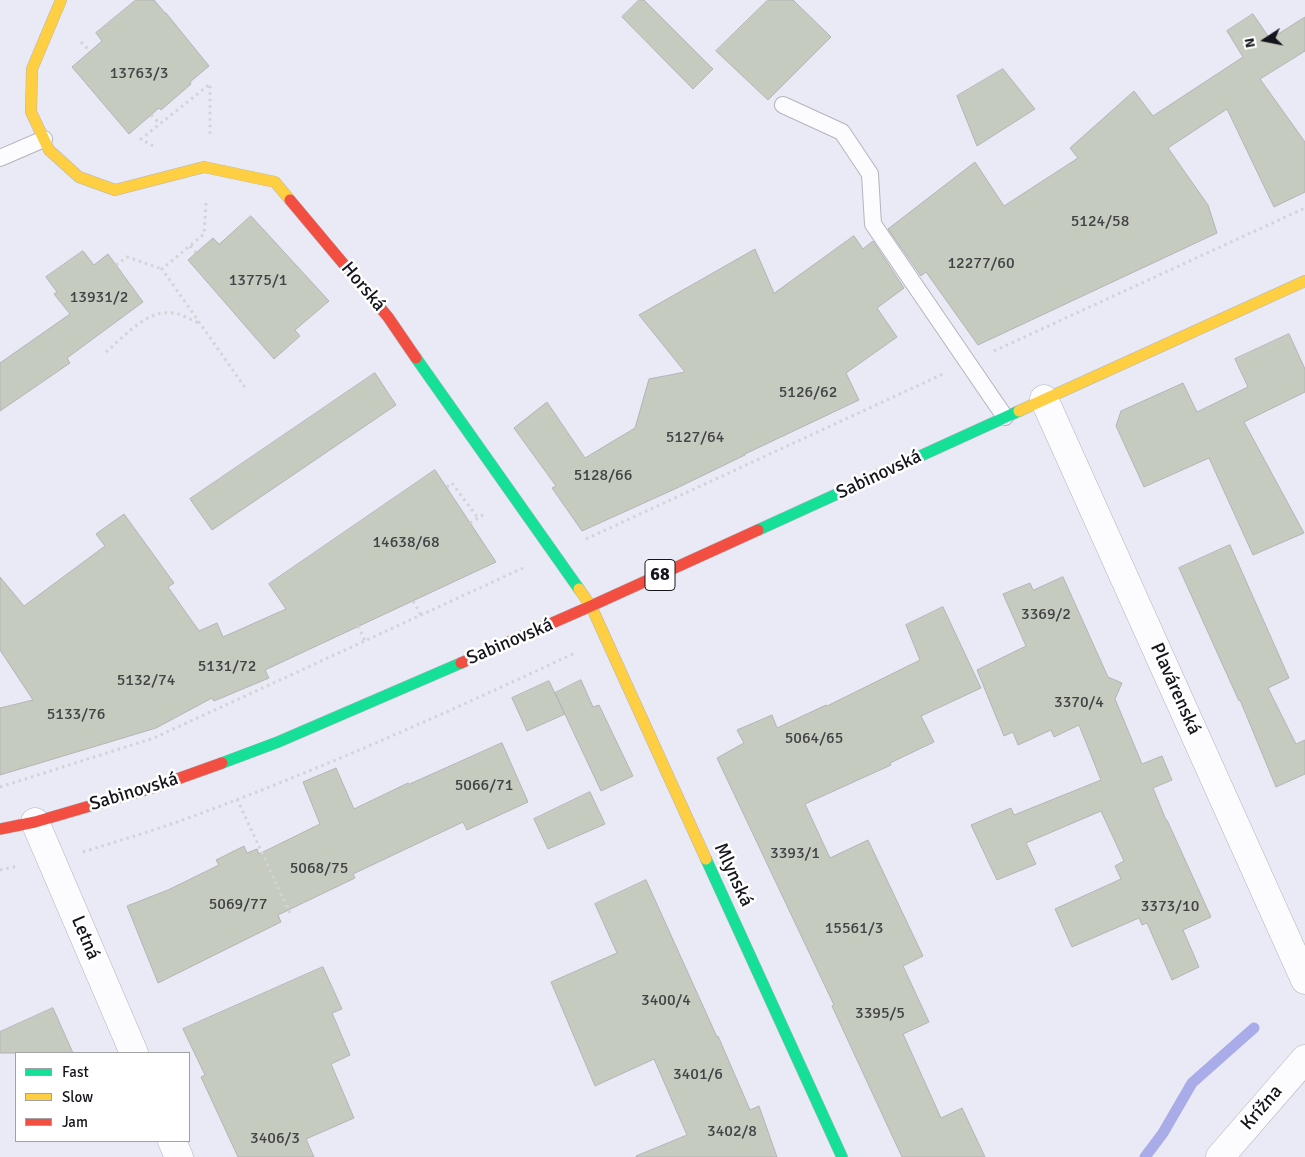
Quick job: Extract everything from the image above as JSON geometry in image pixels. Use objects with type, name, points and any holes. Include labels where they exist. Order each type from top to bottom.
[{"type":"street","name":"Horská","points":[[61,0],[32,69],[31,112],[50,150],[79,177],[115,190],[204,167],[275,182],[388,317],[591,606]]},
{"type":"street","name":"Sabinovská","points":[[0,829],[35,822],[155,787],[278,742],[591,606],[1305,281]]},
{"type":"street","name":"Plavárenská","points":[[1044,399],[1305,980]]},
{"type":"street","name":"Mlynská","points":[[591,606],[842,1157]]},
{"type":"street","name":"Letná","points":[[35,822],[134,1052]]},
{"type":"street","name":"Krížna","points":[[1220,1157],[1305,1059]]},
{"type":"street","points":[[172,1142],[179,1157]]},
{"type":"lane","points":[[783,105],[842,132],[870,174],[873,224],[1005,417]]},
{"type":"lane","points":[[0,158],[44,138]]},
{"type":"path","points":[[158,149],[141,139],[210,84],[210,150],[204,234],[162,269]]},
{"type":"path","points":[[151,115],[160,124]]},
{"type":"path","points":[[0,787],[154,738],[1305,208]]},
{"type":"path","points":[[190,246],[196,253]]},
{"type":"path","points":[[116,265],[127,257],[162,269],[246,389]]},
{"type":"path","points":[[106,352],[148,317],[162,313],[174,313],[200,324]]},
{"type":"path","points":[[447,487],[452,483],[478,518]]},
{"type":"path","points":[[413,601],[421,615]]},
{"type":"path","points":[[358,626],[365,641]]},
{"type":"path","points":[[237,799],[290,913]]},
{"type":"building","points":[[136,0],[154,0],[209,66],[161,110],[159,108],[129,134],[72,67],[102,41],[96,33]]},
{"type":"building","points":[[639,0],[644,0],[713,69],[693,89],[622,17]]},
{"type":"building","points":[[768,0],[793,0],[831,37],[768,100],[716,51]]},
{"type":"building","points":[[1253,14],[1270,39],[1305,17],[1305,51],[1260,79],[1305,142],[1305,192],[1274,207],[1227,109],[1168,148],[1208,205],[1217,233],[978,345],[926,272],[921,276],[888,229],[975,162],[1004,206],[1078,158],[1070,148],[1134,91],[1153,116],[1243,57],[1227,31]]},
{"type":"building","points":[[1003,69],[1035,109],[977,146],[957,96]]},
{"type":"building","points":[[251,216],[329,301],[295,330],[300,336],[274,359],[188,260],[213,238],[219,244]]},
{"type":"building","points":[[854,236],[863,249],[873,241],[904,288],[877,308],[897,337],[846,373],[859,400],[677,488],[582,531],[552,488],[556,486],[514,428],[547,402],[585,458],[635,428],[649,379],[685,372],[639,315],[755,249],[774,293]]},
{"type":"building","points":[[83,251],[94,265],[108,254],[143,302],[67,358],[70,363],[0,411],[0,363],[70,314],[54,294],[57,292],[46,277]]},
{"type":"building","points":[[1289,334],[1305,369],[1305,392],[1244,422],[1304,533],[1253,555],[1209,458],[1144,487],[1116,426],[1121,411],[1183,383],[1197,412],[1248,387],[1235,359]]},
{"type":"building","points":[[375,373],[396,405],[212,530],[190,499]]},
{"type":"building","points":[[435,470],[496,562],[265,670],[269,678],[214,701],[212,698],[156,728],[0,775],[0,708],[33,700],[0,650],[0,577],[24,606],[105,546],[96,534],[124,514],[174,583],[168,587],[199,631],[217,623],[223,637],[286,609],[269,584]]},
{"type":"building","points":[[1230,545],[1289,678],[1268,688],[1296,744],[1305,740],[1305,774],[1276,787],[1240,700],[1179,568]]},
{"type":"building","points":[[1063,577],[1108,677],[1122,683],[1115,699],[1142,764],[1162,756],[1172,780],[1153,788],[1211,917],[1183,930],[1199,967],[1172,980],[1147,923],[1142,925],[1139,918],[1072,947],[1055,909],[1121,879],[1115,866],[1124,861],[1101,811],[1026,843],[1036,864],[997,880],[971,825],[1011,808],[1014,815],[1101,780],[1079,725],[1054,737],[1051,730],[1018,745],[1013,732],[1004,736],[977,670],[1026,646],[1003,594],[1030,583],[1033,590]]},
{"type":"building","points":[[943,607],[981,688],[921,716],[934,742],[890,763],[891,765],[805,804],[830,858],[868,840],[923,956],[903,966],[929,1022],[903,1034],[941,1118],[962,1108],[985,1157],[902,1157],[832,1006],[834,1005],[717,758],[744,743],[737,730],[772,715],[777,728],[827,706],[920,660],[906,625]]},
{"type":"building","points":[[581,680],[593,707],[599,705],[633,776],[601,791],[555,693]]},
{"type":"building","points":[[549,681],[565,714],[527,731],[512,698]]},
{"type":"building","points":[[502,743],[528,802],[467,830],[463,822],[353,874],[355,878],[278,915],[281,922],[158,983],[127,906],[168,890],[219,865],[216,860],[244,846],[247,853],[257,849],[259,854],[320,824],[303,782],[336,768],[354,809],[408,783]]},
{"type":"building","points":[[590,792],[605,824],[548,849],[534,819]]},
{"type":"building","points":[[646,880],[750,1110],[759,1106],[777,1157],[636,1157],[687,1135],[654,1059],[595,1086],[551,982],[617,953],[595,904]]},
{"type":"building","points":[[323,967],[342,1009],[332,1013],[350,1055],[331,1064],[354,1118],[306,1139],[314,1157],[238,1157],[201,1077],[205,1075],[183,1029]]},
{"type":"building","points":[[53,1008],[73,1052],[0,1053],[0,1032]]},
{"type":"waterway","points":[[1145,1157],[1163,1133],[1192,1083],[1254,1028]]},
{"type":"traffic: fast","points":[[416,358],[579,589]]},
{"type":"traffic: fast","points":[[758,530],[1019,411]]},
{"type":"traffic: fast","points":[[222,763],[278,742],[461,663]]},
{"type":"traffic: fast","points":[[706,859],[842,1157]]},
{"type":"traffic: slow","points":[[61,0],[32,69],[31,112],[49,150],[79,177],[115,190],[204,167],[275,182],[290,200]]},
{"type":"traffic: slow","points":[[1019,411],[1305,281]]},
{"type":"traffic: slow","points":[[579,589],[591,606],[706,859]]},
{"type":"traffic: jam","points":[[290,200],[388,317],[416,358]]},
{"type":"traffic: jam","points":[[461,663],[758,530]]},
{"type":"traffic: jam","points":[[0,829],[35,822],[155,787],[222,763]]}]
